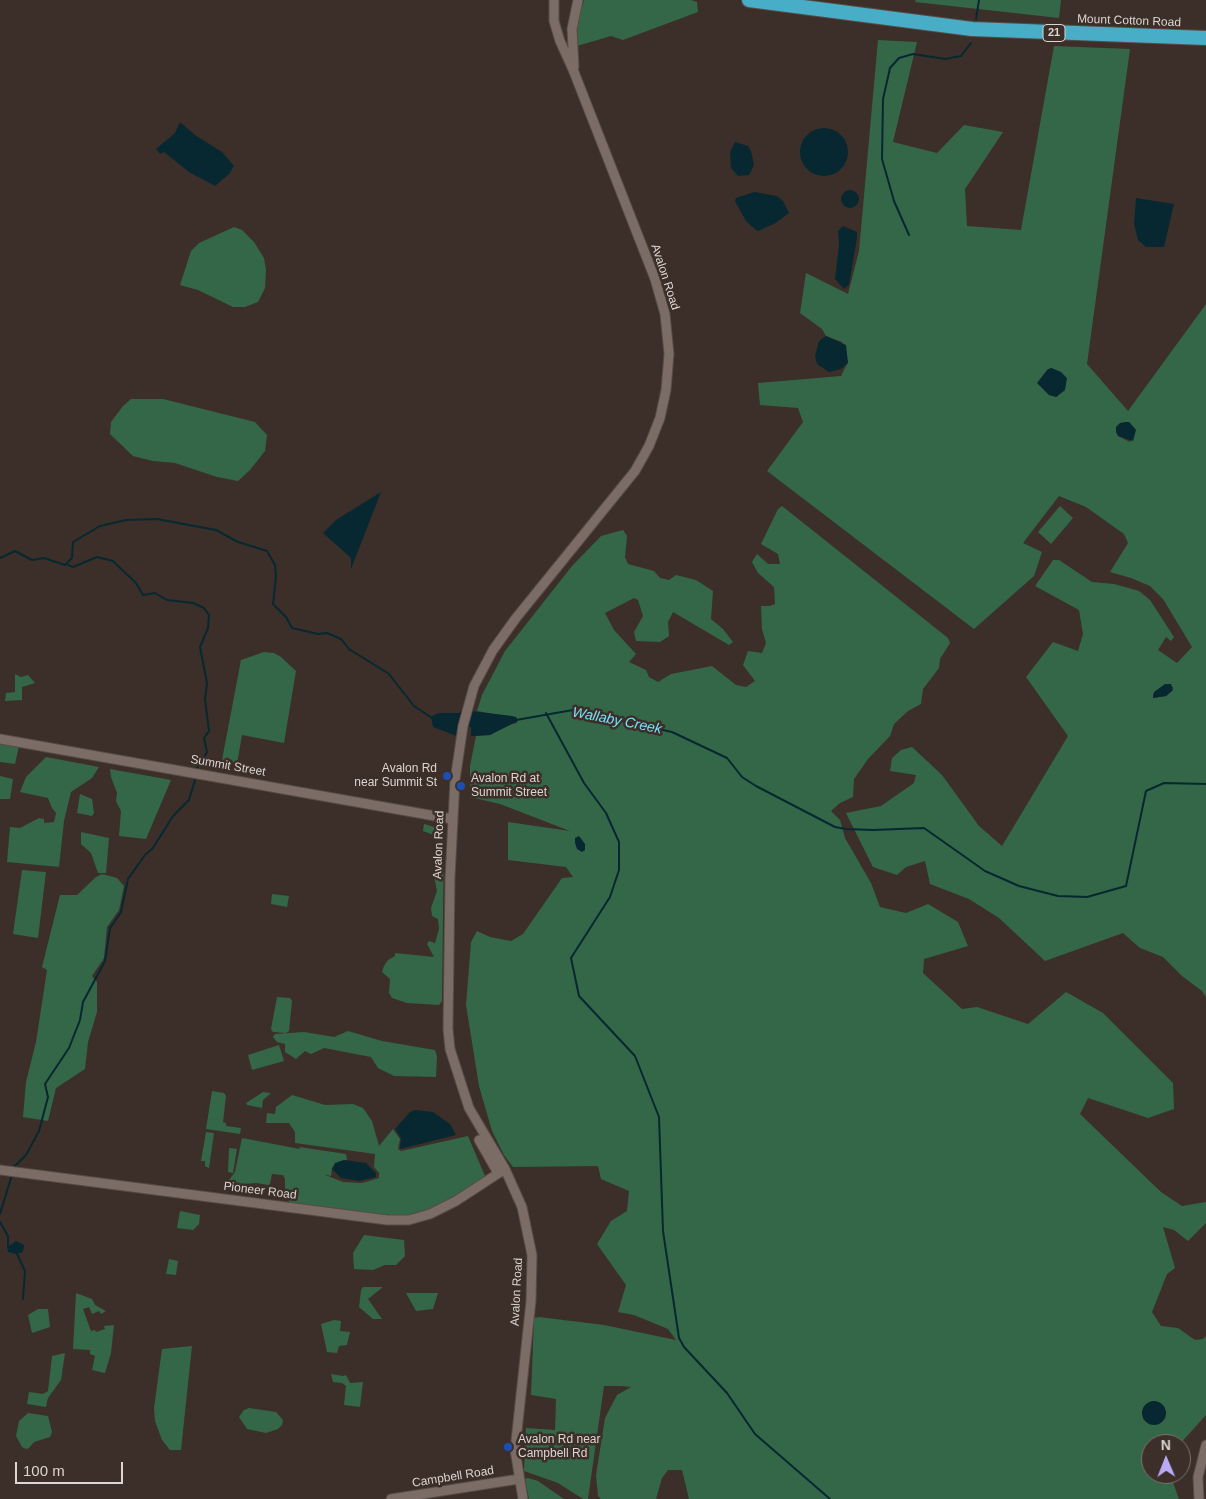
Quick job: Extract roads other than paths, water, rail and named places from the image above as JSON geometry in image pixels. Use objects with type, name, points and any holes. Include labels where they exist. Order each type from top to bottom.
[{"type":"highway","name":"Mount Cotton Road","points":[[749,0],[922,24],[997,31],[1206,38]]},
{"type":"highway","name":"Mount Cotton Road","points":[[796,0],[841,13]]},
{"type":"street","name":"Avalon Road","points":[[523,1499],[519,1479],[516,1434],[531,1302],[532,1255],[525,1217],[501,1171],[472,1127],[452,1060],[448,1029],[452,819],[463,726],[474,686],[493,650],[635,471],[653,437],[666,390],[669,349],[663,305],[574,72],[557,34],[554,21],[554,0]]},
{"type":"street","name":"Avalon Road","points":[[574,72],[572,29],[578,0]]},
{"type":"street","name":"Summit Street","points":[[0,739],[452,819]]},
{"type":"street","name":"Pioneer Road","points":[[0,1170],[387,1220],[409,1220],[430,1214],[456,1201],[501,1171]]},
{"type":"street","points":[[1199,1499],[1198,1477],[1206,1445]]},
{"type":"street","name":"Campbell Road","points":[[391,1499],[519,1479]]},
{"type":"water","points":[[180,122],[195,135],[222,152],[234,166],[229,174],[215,186],[189,172],[164,152],[160,154],[156,149],[175,133]]},
{"type":"water","points":[[824,128],[833,130],[841,135],[846,143],[848,152],[846,161],[841,169],[833,174],[824,176],[815,174],[807,169],[802,161],[800,152],[802,143],[807,135],[815,130]]},
{"type":"water","points":[[735,142],[748,146],[751,151],[754,165],[749,175],[738,176],[731,168],[730,152]]},
{"type":"water","points":[[846,190],[854,190],[859,195],[857,206],[846,208],[841,203],[841,195]]},
{"type":"water","points":[[754,192],[777,196],[783,201],[789,213],[774,224],[758,231],[756,230],[746,221],[735,201],[736,198]]},
{"type":"water","points":[[1136,198],[1174,204],[1164,247],[1146,247],[1138,240],[1134,224]]},
{"type":"water","points":[[843,226],[857,232],[849,285],[844,289],[835,279],[839,245],[838,231]]},
{"type":"water","points":[[826,336],[846,345],[848,363],[841,369],[829,372],[817,364],[815,356],[819,341]]},
{"type":"water","points":[[1051,368],[1061,372],[1067,378],[1065,390],[1056,397],[1049,395],[1037,383],[1047,370]]},
{"type":"water","points":[[1129,422],[1136,430],[1133,441],[1118,436],[1116,432],[1116,427],[1120,423]]},
{"type":"water","points":[[381,492],[351,569],[351,558],[323,533],[336,520]]},
{"type":"water","points":[[1165,684],[1171,684],[1173,690],[1166,696],[1153,698],[1154,692]]},
{"type":"water","points":[[462,710],[512,716],[516,717],[518,721],[490,735],[471,736],[471,727],[458,727],[457,736],[433,727],[431,717],[438,713],[459,713]]},
{"type":"water","points":[[579,836],[585,844],[585,850],[582,852],[577,849],[575,843],[575,838]]},
{"type":"water","points":[[415,1110],[433,1112],[450,1124],[456,1135],[400,1149],[401,1138],[395,1129],[410,1112]]},
{"type":"water","points":[[344,1160],[366,1163],[376,1173],[376,1177],[359,1181],[341,1178],[332,1169],[335,1163]]},
{"type":"water","points":[[16,1241],[24,1245],[23,1252],[16,1254],[8,1252],[7,1247]]},
{"type":"water","points":[[1154,1401],[1163,1404],[1166,1413],[1163,1422],[1154,1425],[1145,1422],[1142,1413],[1145,1404]]},
{"type":"waterway","points":[[976,19],[979,0]]},
{"type":"waterway","points":[[909,235],[894,201],[882,159],[883,99],[890,68],[899,58],[913,54],[945,59],[961,56],[971,43]]},
{"type":"waterway","name":"Wallaby Creek","points":[[0,558],[15,551],[32,560],[44,558],[65,565],[72,558],[73,542],[100,526],[126,520],[157,519],[216,530],[238,542],[267,551],[275,565],[276,576],[273,604],[286,617],[292,628],[318,634],[327,633],[341,639],[349,649],[389,674],[414,706],[432,718]]},
{"type":"waterway","points":[[68,565],[73,567],[97,557],[113,561],[136,583],[143,595],[155,593],[167,600],[193,603],[204,608],[209,615],[208,628],[200,647],[207,683],[205,699],[209,731],[204,738],[207,752],[197,768]]},
{"type":"waterway","name":"Wallaby Creek","points":[[516,720],[573,710],[672,732],[727,758],[742,777],[756,786],[835,827],[873,830],[924,828],[985,871],[1019,886],[1058,896],[1087,897],[1126,886],[1146,791],[1164,783],[1206,784]]},
{"type":"waterway","points":[[546,713],[584,783],[606,813],[619,842],[619,870],[610,897],[571,958],[579,996],[635,1056],[659,1117],[663,1231],[679,1338],[684,1347],[727,1393],[755,1434],[830,1499]]},
{"type":"waterway","points":[[14,1167],[26,1155],[39,1131],[48,1097],[45,1084],[69,1048],[80,1020],[83,1002],[105,961],[110,928],[121,912],[128,879],[145,855],[153,848],[173,816],[189,800],[195,780]]},
{"type":"waterway","points":[[0,1214],[11,1178]]},
{"type":"waterway","points":[[0,1222],[8,1236],[8,1246]]},
{"type":"waterway","points":[[17,1254],[25,1271],[23,1299]]},
{"type":"place","name":"Avalon Rd near Summit St","points":[[447,776]]},
{"type":"place","name":"Avalon Rd at Summit Street","points":[[461,786]]},
{"type":"place","name":"Avalon Rd near Campbell Rd","points":[[508,1447]]}]
